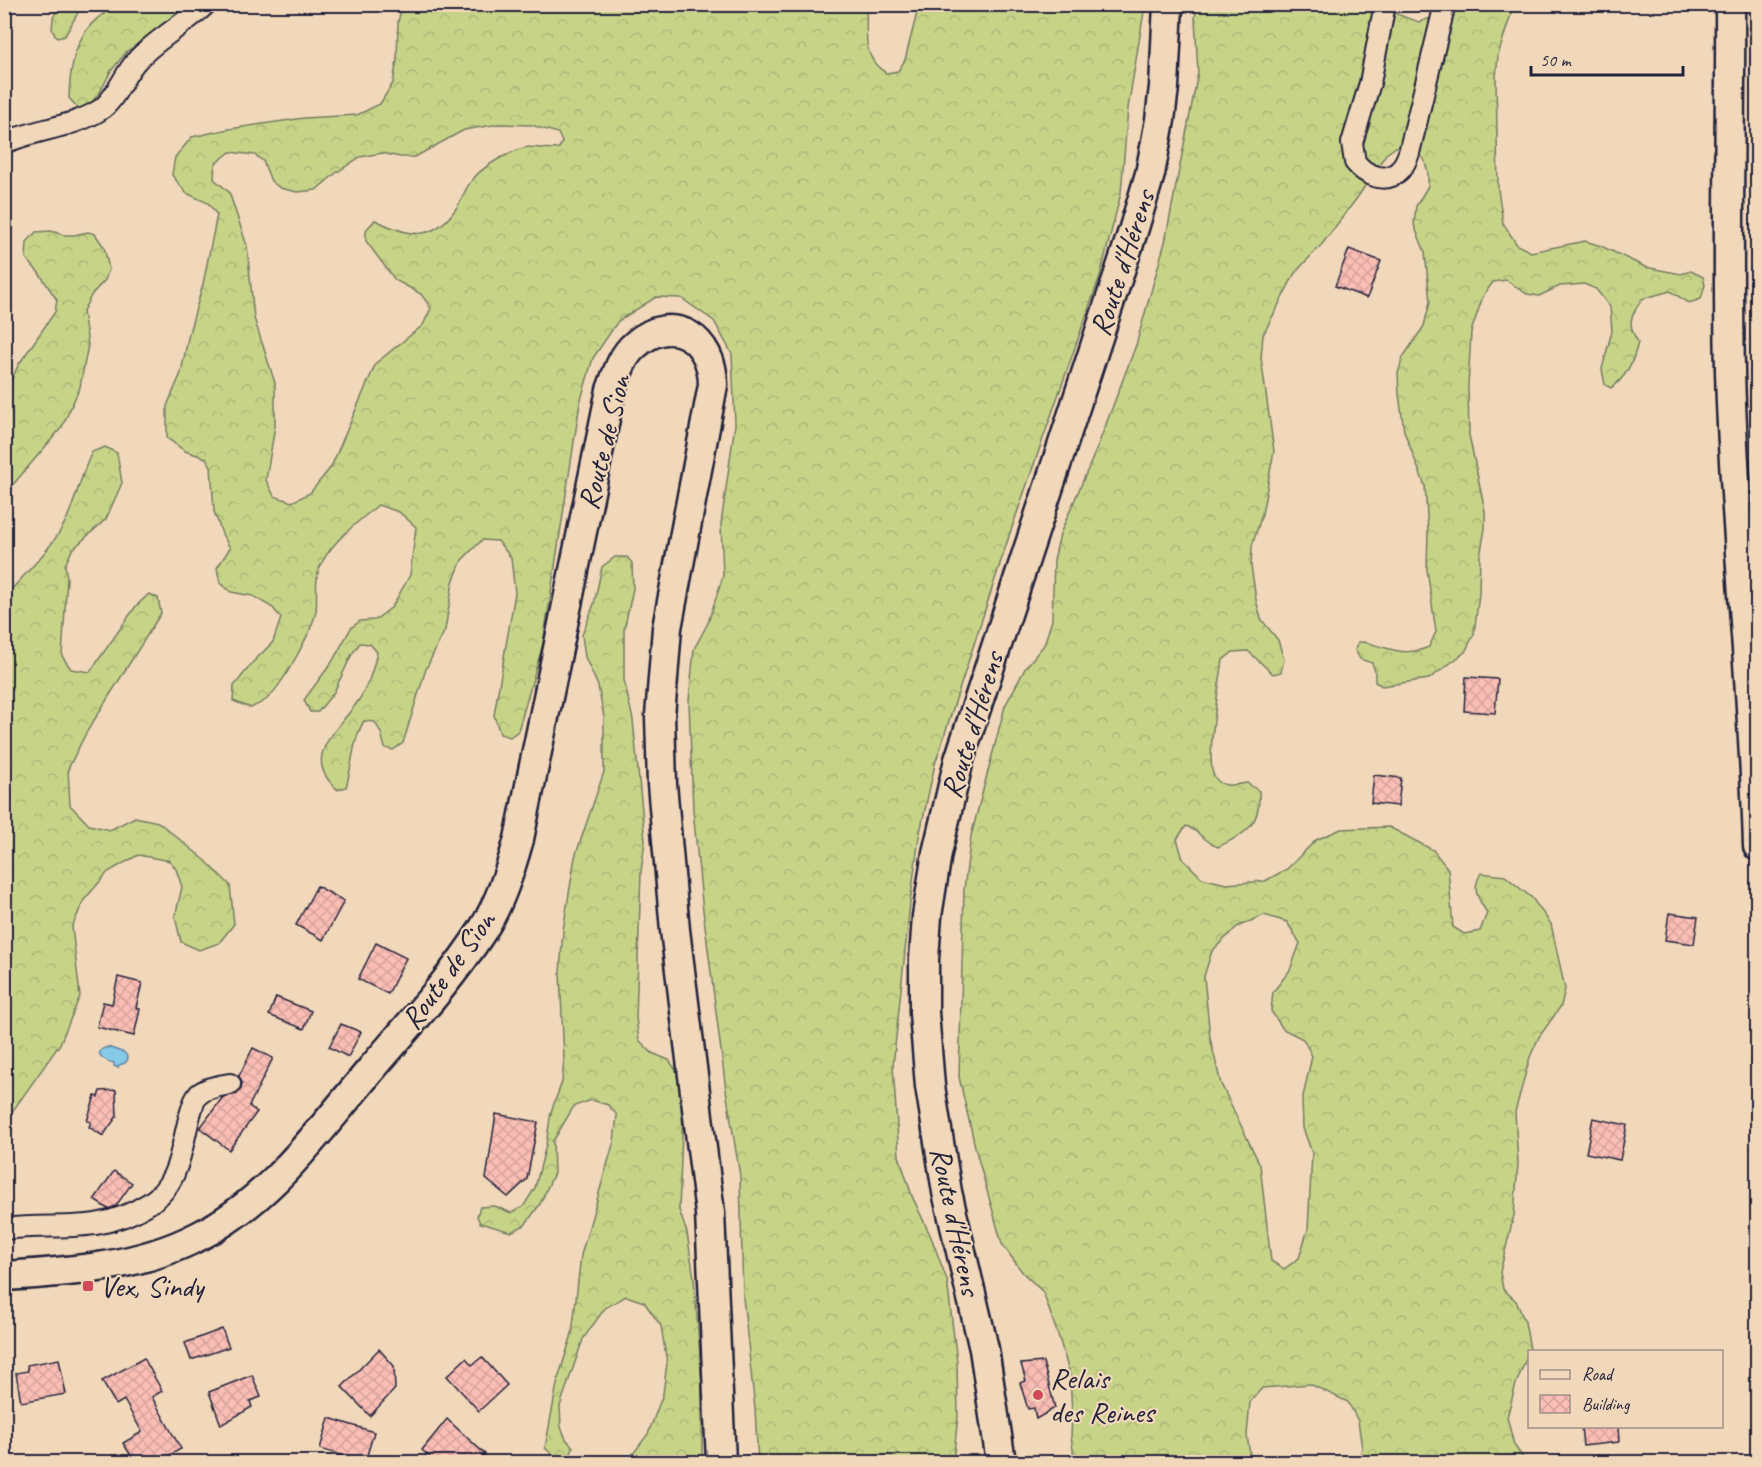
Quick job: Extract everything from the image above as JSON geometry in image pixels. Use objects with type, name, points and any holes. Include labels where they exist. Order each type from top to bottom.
[{"type":"main road","name":"Route d'Hérens","points":[[1001,1462],[984,1349],[947,1192],[930,1086],[924,1013],[927,916],[940,834],[962,750],[1150,174],[1162,103],[1168,4]]},
{"type":"main road","points":[[1730,4],[1731,400],[1740,562],[1754,732],[1758,846]]},
{"type":"main road","name":"Route de Sion","points":[[4,1276],[63,1272],[118,1264],[161,1253],[197,1238],[231,1218],[249,1205],[298,1156],[457,967],[483,930],[496,905],[519,839],[611,390],[623,361],[635,345],[656,332],[672,330],[681,332],[691,336],[702,346],[711,366],[713,385],[667,628],[660,716],[662,784],[675,930],[710,1213],[721,1462]]},
{"type":"street","points":[[4,143],[88,117],[102,109],[110,101],[127,70],[206,4]]},
{"type":"street","points":[[1385,4],[1370,83],[1352,143],[1355,162],[1367,173],[1381,178],[1395,174],[1402,168],[1409,153],[1445,4]]},
{"type":"street","points":[[4,1229],[90,1226],[117,1219],[150,1203],[169,1184],[174,1173],[193,1105],[198,1095],[211,1087],[230,1084]]},
{"type":"green space","points":[[59,5],[82,5],[65,36],[57,38],[52,30],[53,18]]},
{"type":"green space","points":[[123,5],[191,5],[152,36],[127,51],[88,107],[78,108],[69,98],[72,68],[80,41],[97,19],[108,11]]},
{"type":"green space","points":[[402,5],[866,5],[866,34],[869,51],[878,67],[886,73],[898,71],[905,60],[919,5],[1145,5],[1128,108],[1121,193],[1100,276],[1011,530],[935,764],[919,837],[910,903],[893,1066],[899,1156],[912,1196],[947,1280],[957,1362],[958,1416],[953,1462],[758,1462],[755,1409],[743,1297],[740,1176],[726,1090],[702,902],[693,810],[689,701],[694,649],[708,623],[723,576],[721,524],[735,424],[732,354],[714,321],[681,298],[656,297],[618,321],[593,358],[580,403],[543,644],[518,731],[510,737],[500,734],[494,715],[515,593],[511,558],[498,541],[482,540],[462,560],[453,582],[445,630],[426,669],[403,743],[393,750],[385,748],[375,722],[364,721],[355,745],[346,787],[338,790],[327,778],[322,767],[325,746],[364,692],[377,652],[370,644],[360,643],[352,654],[334,692],[318,712],[310,712],[304,700],[332,662],[351,628],[360,621],[375,620],[392,607],[410,575],[416,527],[399,512],[378,505],[344,534],[329,551],[319,569],[316,585],[316,611],[309,632],[274,692],[251,708],[233,701],[234,686],[273,642],[281,618],[273,608],[253,596],[231,592],[220,583],[217,568],[230,548],[214,511],[211,466],[206,458],[185,451],[167,438],[167,406],[181,373],[217,215],[208,203],[186,193],[172,175],[175,157],[192,137],[304,118],[357,115],[380,104],[393,83],[397,60],[398,22]],"holes":[[[499,124],[531,125],[558,133],[562,142],[559,148],[521,148],[492,163],[473,179],[455,210],[437,228],[427,232],[408,232],[397,230],[375,220],[366,230],[366,241],[395,280],[421,294],[431,308],[423,325],[376,363],[331,467],[310,493],[292,502],[274,496],[266,480],[275,426],[275,383],[254,318],[247,246],[229,192],[214,179],[215,164],[230,152],[255,155],[263,161],[271,181],[280,188],[297,192],[316,190],[360,157],[382,153],[400,157],[415,157],[464,130]]]},
{"type":"green space","points":[[1197,5],[1381,5],[1394,13],[1419,22],[1454,10],[1457,5],[1514,5],[1498,55],[1496,77],[1498,189],[1503,223],[1517,245],[1531,252],[1585,241],[1645,267],[1681,274],[1691,271],[1703,277],[1705,285],[1701,299],[1689,303],[1670,291],[1642,299],[1631,320],[1632,330],[1638,342],[1634,355],[1625,374],[1611,388],[1605,385],[1602,369],[1612,331],[1610,307],[1596,289],[1584,284],[1560,286],[1539,296],[1527,294],[1506,280],[1493,282],[1483,296],[1471,332],[1468,387],[1469,435],[1485,511],[1474,634],[1465,652],[1429,679],[1382,686],[1375,682],[1372,663],[1360,659],[1355,650],[1358,642],[1408,652],[1429,647],[1436,632],[1427,569],[1428,531],[1425,486],[1404,431],[1398,373],[1403,357],[1424,326],[1430,302],[1425,252],[1414,225],[1416,206],[1428,186],[1428,172],[1424,159],[1406,147],[1396,147],[1386,154],[1323,243],[1295,273],[1263,335],[1261,358],[1274,451],[1262,514],[1252,546],[1251,565],[1261,619],[1278,640],[1284,660],[1281,672],[1273,674],[1248,651],[1233,652],[1223,660],[1211,754],[1214,776],[1220,783],[1238,785],[1247,783],[1259,791],[1257,813],[1250,827],[1218,847],[1186,826],[1177,839],[1183,859],[1202,878],[1226,884],[1265,881],[1287,869],[1316,840],[1341,829],[1389,827],[1433,850],[1448,869],[1453,927],[1464,934],[1480,931],[1487,913],[1476,889],[1481,873],[1505,876],[1532,898],[1551,924],[1565,989],[1561,1006],[1539,1037],[1530,1057],[1515,1112],[1518,1163],[1514,1215],[1500,1272],[1503,1289],[1516,1301],[1525,1322],[1530,1349],[1516,1384],[1507,1417],[1514,1445],[1526,1462],[1359,1462],[1362,1448],[1358,1421],[1348,1402],[1310,1384],[1262,1388],[1250,1402],[1247,1435],[1251,1462],[1075,1462],[1071,1437],[1070,1375],[1060,1341],[1043,1292],[1023,1273],[1002,1244],[976,1151],[959,1077],[964,889],[971,836],[1005,706],[1026,667],[1044,645],[1052,620],[1054,560],[1060,534],[1097,448],[1136,345],[1165,242],[1198,73],[1195,18]],"holes":[[[1264,915],[1287,922],[1300,943],[1290,970],[1273,992],[1271,1011],[1283,1029],[1303,1039],[1312,1056],[1302,1101],[1303,1128],[1312,1153],[1308,1229],[1299,1258],[1284,1269],[1271,1261],[1260,1165],[1221,1084],[1210,1038],[1204,976],[1212,951],[1237,927]]]},
{"type":"green space","points":[[51,231],[64,235],[88,232],[95,234],[104,247],[109,269],[105,280],[92,294],[83,311],[88,345],[80,387],[62,427],[5,494],[5,393],[19,364],[55,312],[57,300],[26,258],[27,242],[36,232]]},
{"type":"green space","points":[[105,447],[117,453],[122,483],[106,519],[72,550],[65,565],[67,578],[62,656],[71,669],[90,672],[136,606],[149,594],[158,598],[161,613],[86,733],[68,769],[70,805],[89,825],[110,830],[135,817],[158,822],[205,860],[230,885],[234,924],[219,943],[199,950],[181,942],[175,917],[182,887],[176,869],[170,861],[138,855],[108,872],[84,900],[72,927],[80,996],[60,1044],[5,1122],[5,600],[9,592],[56,538],[70,510],[92,452]]},
{"type":"green space","points":[[615,557],[627,557],[632,563],[633,589],[624,630],[624,680],[633,720],[645,841],[641,872],[636,1018],[639,1040],[652,1053],[669,1060],[680,1076],[683,1107],[679,1210],[687,1233],[694,1278],[702,1382],[702,1462],[617,1462],[633,1454],[648,1434],[663,1394],[667,1363],[661,1326],[644,1302],[626,1296],[605,1308],[583,1339],[560,1406],[561,1427],[566,1439],[573,1447],[570,1457],[558,1459],[545,1448],[558,1379],[572,1334],[581,1255],[614,1141],[617,1115],[608,1105],[592,1100],[574,1106],[553,1141],[554,1173],[540,1204],[525,1225],[511,1232],[480,1223],[477,1216],[480,1207],[495,1206],[511,1213],[523,1207],[535,1188],[546,1145],[551,1112],[562,1082],[564,1059],[560,973],[563,930],[575,857],[604,772],[604,717],[598,686],[585,657],[582,635],[594,604],[602,567]]},
{"type":"water","points":[[108,1047],[125,1053],[128,1059],[125,1063],[119,1065],[118,1068],[101,1056],[100,1051]]},
{"type":"building","points":[[1349,249],[1381,261],[1367,298],[1335,286]]},
{"type":"building","points":[[1466,677],[1498,679],[1495,713],[1464,711]]},
{"type":"building","points":[[1374,775],[1401,778],[1398,806],[1371,803]]},
{"type":"building","points":[[317,886],[344,901],[323,940],[296,925]]},
{"type":"building","points":[[1669,913],[1698,917],[1694,944],[1665,940]]},
{"type":"building","points":[[376,943],[406,958],[388,994],[358,979]]},
{"type":"building","points":[[118,977],[142,983],[136,1008],[140,1009],[134,1036],[97,1027],[103,1002],[112,1004]]},
{"type":"building","points":[[276,997],[311,1011],[304,1029],[269,1015]]},
{"type":"building","points":[[341,1024],[361,1032],[348,1057],[329,1047]]},
{"type":"building","points":[[253,1048],[273,1058],[249,1106],[257,1112],[229,1150],[200,1128],[223,1097],[237,1094],[241,1089],[242,1083],[239,1076]]},
{"type":"building","points":[[116,1090],[117,1116],[103,1136],[89,1127],[91,1122],[87,1121],[95,1096],[98,1097],[100,1091]]},
{"type":"building","points":[[496,1114],[538,1122],[527,1179],[508,1197],[486,1179]]},
{"type":"building","points":[[1593,1118],[1627,1125],[1620,1160],[1586,1153]]},
{"type":"building","points":[[114,1171],[132,1183],[116,1206],[108,1209],[94,1200]]},
{"type":"building","points":[[222,1329],[229,1347],[191,1360],[185,1343]]},
{"type":"building","points":[[379,1349],[394,1366],[395,1389],[370,1416],[342,1387]]},
{"type":"building","points":[[482,1357],[507,1385],[479,1411],[447,1376],[466,1358],[472,1365]]},
{"type":"building","points":[[144,1358],[162,1391],[152,1397],[181,1449],[157,1462],[135,1462],[123,1443],[142,1432],[124,1400],[116,1405],[102,1381]]},
{"type":"building","points":[[59,1359],[66,1394],[21,1402],[16,1373],[28,1371],[27,1365]]},
{"type":"building","name":"Relais des Reines","points":[[1043,1362],[1055,1408],[1036,1419],[1034,1408],[1028,1409],[1020,1383],[1026,1381],[1021,1364]]},
{"type":"building","points":[[252,1375],[261,1397],[250,1401],[252,1407],[221,1425],[209,1392]]},
{"type":"building","points":[[329,1418],[374,1432],[365,1462],[320,1449]]},
{"type":"building","points":[[447,1419],[485,1454],[477,1462],[435,1462],[422,1450]]},
{"type":"building","points":[[1581,1428],[1618,1428],[1619,1442],[1583,1446]]},
{"type":"place","name":"Vex, Sindy","points":[[88,1286]]},
{"type":"place","name":"Relais des Reines","points":[[1038,1395]]}]
